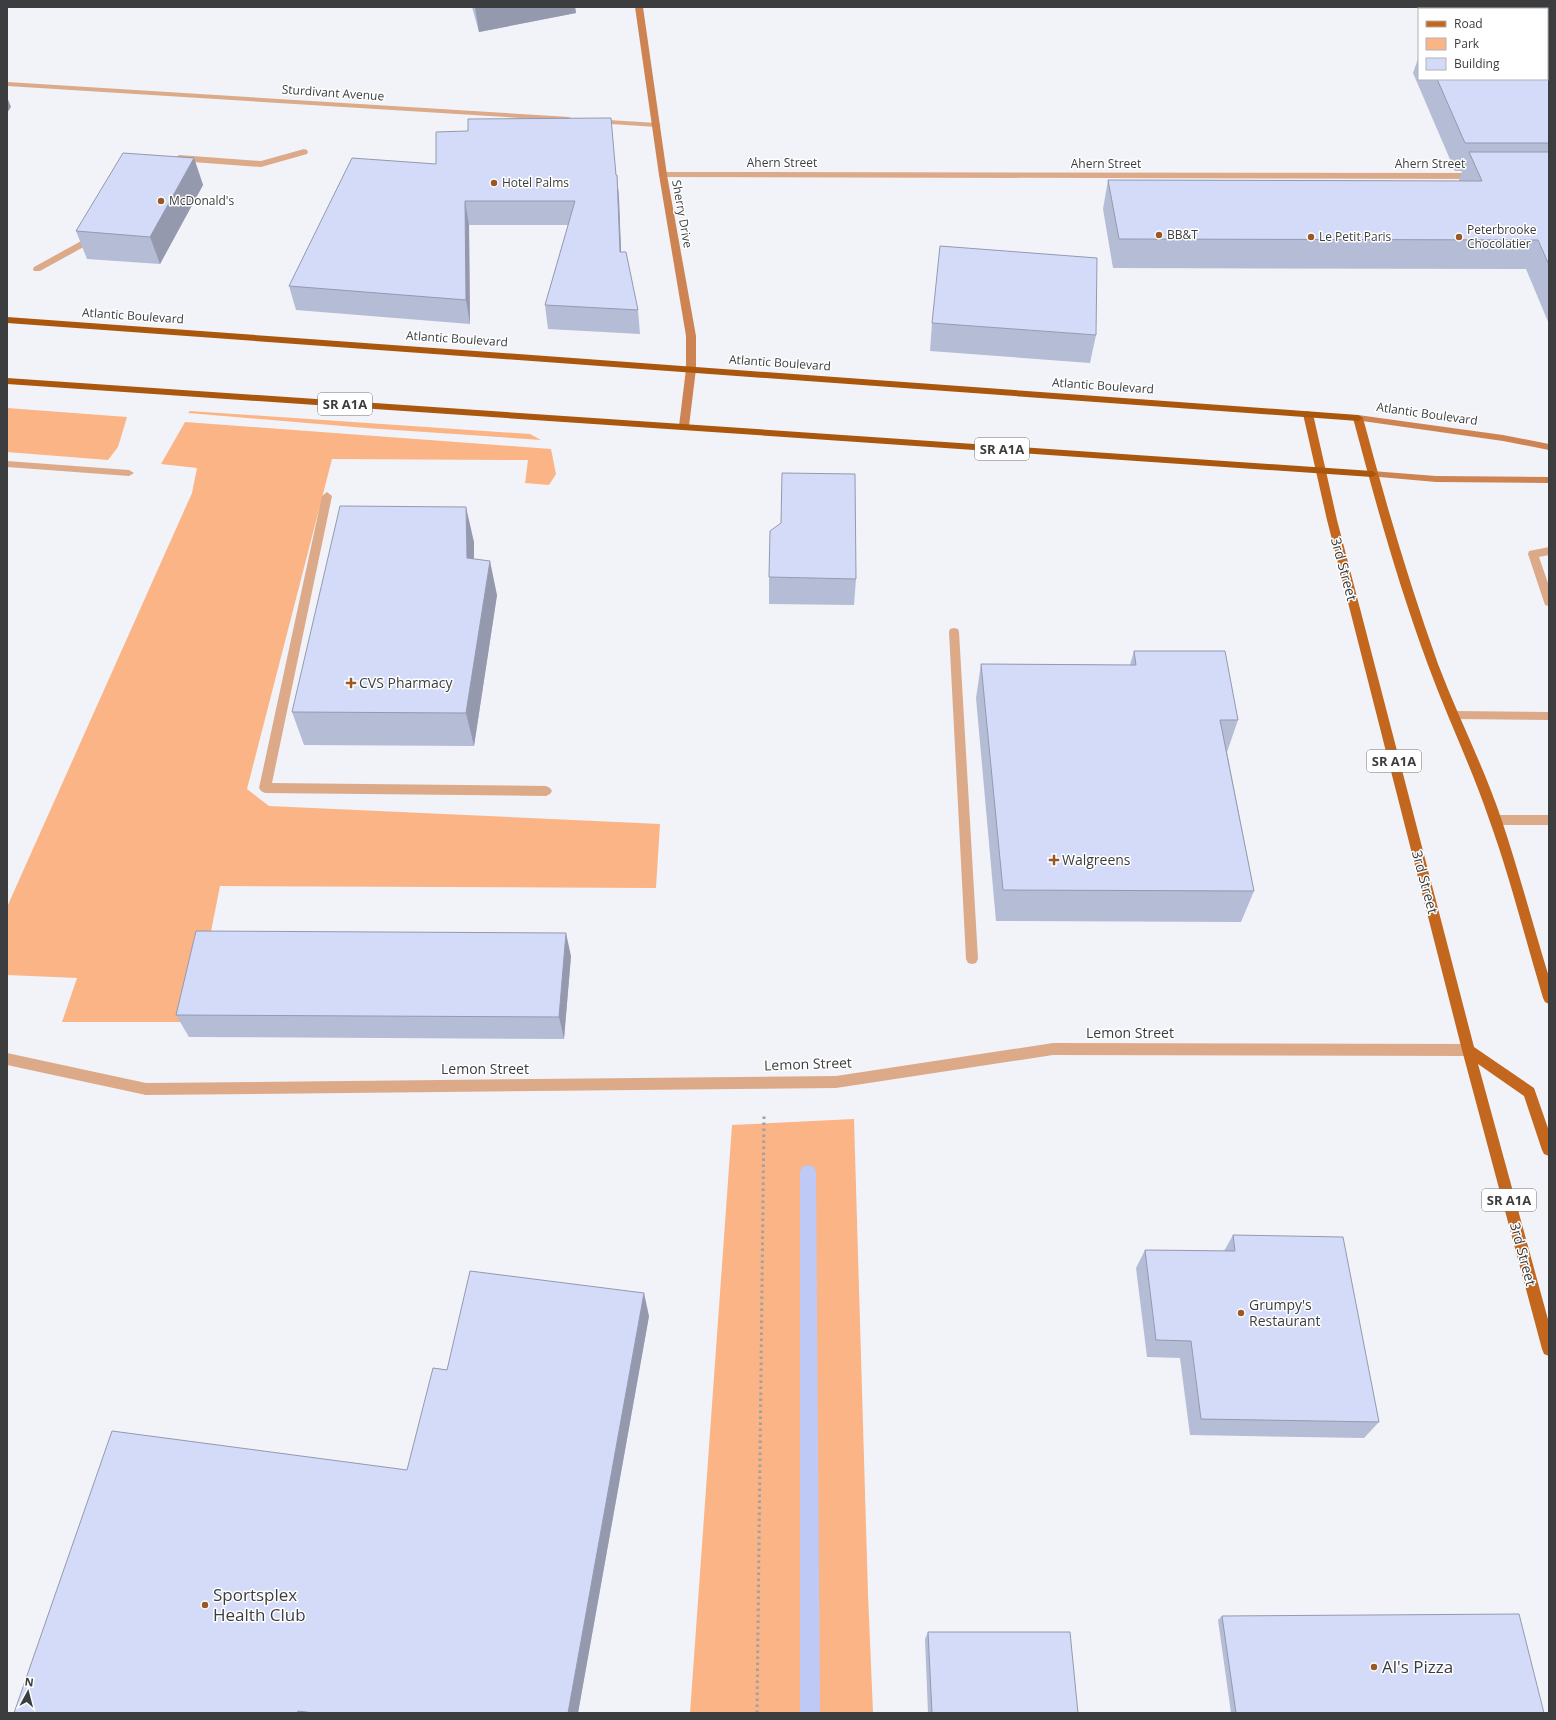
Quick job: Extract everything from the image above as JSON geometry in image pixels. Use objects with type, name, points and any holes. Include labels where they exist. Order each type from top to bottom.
[{"type":"highway","name":"Atlantic Boulevard","points":[[7,321],[1358,418]]},
{"type":"highway","name":"SR A1A","points":[[7,381],[1321,470]]},
{"type":"highway","points":[[1321,470],[1372,474]]},
{"type":"main road","name":"3rd Street","points":[[1308,414],[1334,527],[1468,1050],[1549,1349]]},
{"type":"main road","points":[[1358,418],[1372,474],[1433,665],[1496,820],[1549,998]]},
{"type":"main road","points":[[1468,1050],[1529,1092],[1549,1150]]},
{"type":"street","name":"Sherry Drive","points":[[639,7],[664,175],[692,336],[692,369],[684,426]]},
{"type":"street","name":"Sturdivant Avenue","points":[[7,84],[657,125]]},
{"type":"street","points":[[168,157],[260,164],[304,152]]},
{"type":"street","name":"Ahern Street","points":[[664,175],[1487,176]]},
{"type":"street","points":[[37,269],[86,242],[94,228]]},
{"type":"street","name":"Atlantic Boulevard","points":[[1358,418],[1504,438],[1549,447]]},
{"type":"street","points":[[7,464],[129,473]]},
{"type":"street","points":[[1372,474],[1436,479],[1549,480]]},
{"type":"street","points":[[327,496],[266,788],[546,791]]},
{"type":"street","points":[[1549,551],[1533,554],[1549,602]]},
{"type":"street","points":[[954,632],[972,959]]},
{"type":"street","points":[[1454,715],[1549,716]]},
{"type":"street","points":[[1496,820],[1549,820]]},
{"type":"street","name":"Lemon Street","points":[[7,1059],[146,1089],[836,1082],[1053,1049],[1468,1050]]},
{"type":"path","points":[[757,1713],[764,1082]]},
{"type":"green space","points":[[7,408],[127,417],[118,447],[108,460],[7,452]]},
{"type":"green space","points":[[190,411],[530,434],[541,440],[366,428],[188,413]]},
{"type":"green space","points":[[185,422],[551,449],[556,474],[549,485],[525,483],[528,460],[332,459],[247,789],[269,806],[660,824],[656,888],[220,886],[193,1022],[62,1022],[77,978],[7,975],[7,907],[192,493],[197,468],[161,464]]},
{"type":"green space","points":[[854,1119],[873,1713],[690,1713],[732,1125]]},
{"type":"building","points":[[1549,7],[1549,34],[1548,8],[1538,8]]},
{"type":"building","points":[[1549,44],[1549,143],[1465,143],[1437,80],[1548,80]]},
{"type":"building","points":[[611,118],[617,175],[620,252],[626,252],[638,310],[545,305],[575,201],[465,201],[466,300],[289,286],[352,158],[436,164],[436,132],[468,131],[468,119]]},
{"type":"building","points":[[1469,152],[1549,152],[1549,265],[1538,240],[1119,239],[1108,180],[1482,181]]},
{"type":"building","points":[[123,153],[194,158],[150,237],[76,231]]},
{"type":"building","points":[[940,246],[1097,258],[1096,335],[932,323]]},
{"type":"building","points":[[782,473],[855,474],[856,579],[769,577],[770,531],[781,523]]},
{"type":"building","name":"CVS Pharmacy","points":[[340,506],[466,507],[467,558],[490,561],[466,713],[292,712]]},
{"type":"building","name":"Walgreens","points":[[1134,651],[1225,651],[1238,720],[1220,720],[1254,891],[1003,890],[981,664],[1136,665]]},
{"type":"building","points":[[196,931],[566,933],[559,1017],[176,1015]]},
{"type":"building","name":"Grumpy's Restaurant","points":[[1233,1235],[1343,1237],[1379,1422],[1201,1419],[1191,1341],[1156,1340],[1145,1250],[1235,1251]]},
{"type":"building","points":[[470,1271],[644,1293],[568,1713],[314,1713],[298,1711],[297,1713],[14,1713],[112,1431],[407,1470],[433,1368],[447,1370]]},
{"type":"building","name":"Al's Pizza","points":[[1519,1614],[1544,1713],[1236,1713],[1222,1616]]},
{"type":"building","points":[[928,1632],[1070,1632],[1078,1713],[932,1713]]},
{"type":"waterway","points":[[808,1172],[810,1713]]},
{"type":"place","name":"Hotel Palms","points":[[494,183]]},
{"type":"place","name":"McDonald's","points":[[161,201]]},
{"type":"place","name":"BB&T","points":[[1159,235]]},
{"type":"place","name":"Le Petit Paris","points":[[1311,237]]},
{"type":"place","name":"Peterbrooke Chocolatier","points":[[1459,237]]},
{"type":"place","name":"CVS Pharmacy","points":[[351,683]]},
{"type":"place","name":"Walgreens","points":[[1054,860]]},
{"type":"place","name":"Grumpy's Restaurant","points":[[1241,1313]]},
{"type":"place","name":"Sportsplex Health Club","points":[[205,1605]]},
{"type":"place","name":"Al's Pizza","points":[[1374,1667]]}]
